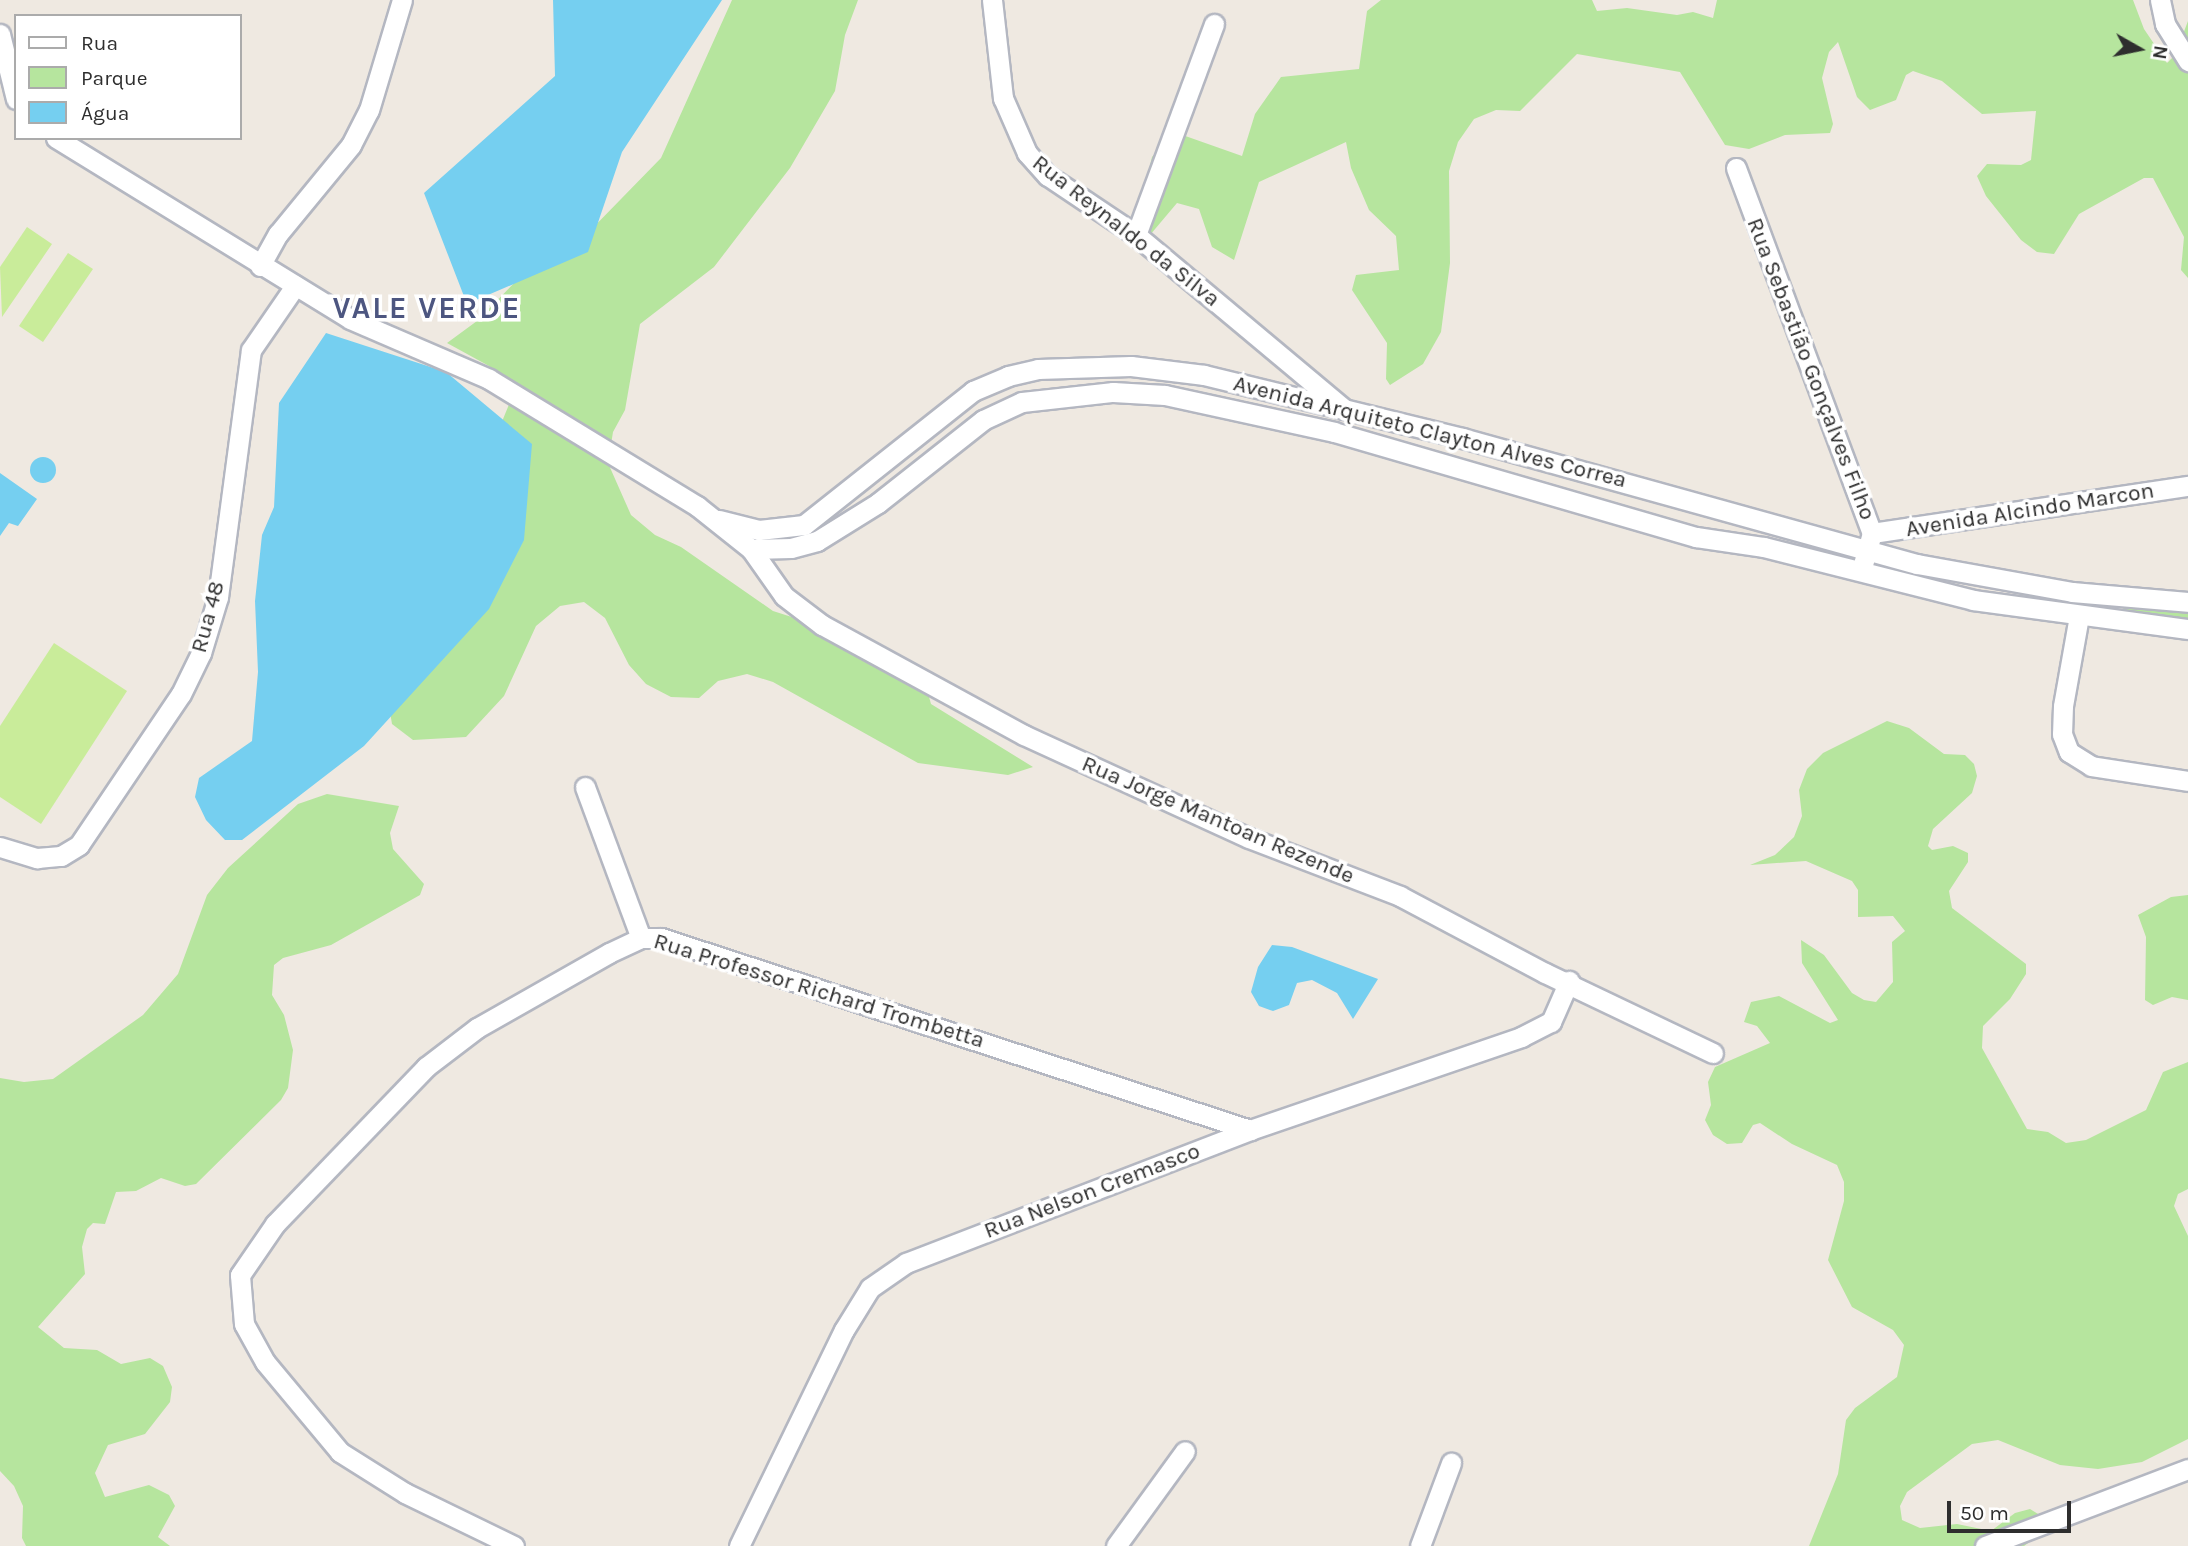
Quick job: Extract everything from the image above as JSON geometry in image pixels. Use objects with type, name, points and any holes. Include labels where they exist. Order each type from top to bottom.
[{"type":"street","points":[[260,265],[278,234],[352,145],[369,110],[402,0]]},
{"type":"street","name":"Rua Reynaldo da Silva","points":[[992,0],[1003,98],[1027,153],[1048,176],[1136,235],[1348,412]]},
{"type":"street","points":[[2160,0],[2165,24],[2188,61]]},
{"type":"street","points":[[1136,235],[1214,24]]},
{"type":"street","points":[[0,34],[14,91]]},
{"type":"street","points":[[59,140],[350,319],[451,360],[528,400],[712,517]]},
{"type":"street","name":"Rua Sebastião Gonçalves Filho","points":[[1736,169],[1872,533],[1864,562]]},
{"type":"street","name":"Rua 48","points":[[0,847],[37,858],[61,856],[79,845],[181,694],[201,653],[218,597],[251,350],[295,286]]},
{"type":"street","name":"Avenida Arquiteto Clayton Alves Correa","points":[[712,517],[760,530],[804,525],[973,391],[1008,376],[1038,369],[1131,366],[1180,372],[1529,455],[1768,524],[1864,562],[1973,600],[2188,629]]},
{"type":"street","name":"Avenida Arquiteto Clayton Alves Correa","points":[[751,549],[791,548],[817,541],[878,503],[983,420],[1021,402],[1113,393],[1165,396],[1334,432],[1696,537],[2072,592],[2188,602]]},
{"type":"street","name":"Avenida Alcindo Marcon","points":[[1872,533],[2188,486]]},
{"type":"street","points":[[1696,537],[1697,519],[1706,507]]},
{"type":"street","name":"Rua Jorge Mantoan Rezende","points":[[712,517],[751,549],[783,596],[822,625],[1024,735],[1249,838],[1400,896],[1545,973],[1569,981],[1713,1053]]},
{"type":"street","points":[[1764,547],[1770,536],[1768,524]]},
{"type":"street","points":[[2079,616],[2063,706],[2062,734],[2069,752],[2091,766],[2188,781]]},
{"type":"street","points":[[585,787],[641,937]]},
{"type":"street","name":"Rua Professor Richard Trombetta","points":[[514,1546],[405,1493],[340,1452],[265,1362],[244,1324],[240,1275],[275,1224],[426,1067],[477,1028],[641,937],[661,938],[849,996],[1250,1130]]},
{"type":"street","name":"Rua Nelson Cremasco","points":[[739,1546],[845,1330],[870,1288],[906,1263],[1250,1130],[1536,1030],[1551,1022],[1569,981]]},
{"type":"street","points":[[1116,1546],[1185,1451]]},
{"type":"street","points":[[1420,1546],[1451,1463]]},
{"type":"street","points":[[1985,1546],[2188,1469]]},
{"type":"green space","points":[[732,0],[858,0],[845,35],[835,91],[790,168],[714,267],[640,324],[625,410],[613,432],[608,463],[631,515],[655,535],[681,547],[773,611],[879,645],[901,657],[922,672],[931,704],[1033,767],[1008,775],[918,763],[773,682],[747,674],[718,681],[699,698],[671,697],[646,684],[629,665],[605,618],[584,602],[560,606],[536,626],[504,696],[466,737],[413,740],[392,724],[388,700],[510,402],[486,390],[495,389],[500,377],[489,366],[447,343],[477,321],[523,274],[581,240],[661,158]]},
{"type":"green space","points":[[1381,0],[1592,0],[1597,11],[1627,8],[1677,15],[1693,12],[1713,18],[1717,0],[2133,0],[2144,29],[2167,63],[2175,55],[2188,21],[2188,278],[2181,270],[2184,237],[2153,178],[2144,178],[2079,214],[2054,254],[2037,252],[2021,240],[1986,196],[1977,176],[1987,164],[2021,165],[2031,160],[2036,111],[1982,114],[1942,81],[1913,71],[1906,75],[1896,100],[1870,110],[1857,97],[1838,42],[1829,52],[1822,78],[1833,124],[1830,133],[1785,135],[1749,149],[1725,145],[1680,72],[1577,54],[1520,111],[1496,110],[1474,119],[1458,142],[1449,171],[1450,263],[1441,332],[1423,364],[1390,385],[1386,379],[1387,343],[1352,290],[1356,275],[1399,270],[1396,236],[1369,210],[1351,168],[1346,142],[1259,182],[1234,260],[1212,247],[1199,209],[1177,203],[1150,235],[1142,199],[1152,157],[1174,132],[1242,156],[1255,114],[1281,77],[1359,69],[1367,11]]},
{"type":"green space","points":[[27,227],[52,244],[2,317],[0,267]]},
{"type":"green space","points":[[68,253],[93,269],[43,342],[19,326]]},
{"type":"green space","points":[[2124,605],[2188,611],[2188,621],[2122,614]]},
{"type":"green space","points":[[54,643],[127,691],[41,824],[0,797],[0,726]]},
{"type":"green space","points":[[1887,721],[1909,728],[1944,754],[1965,755],[1974,764],[1977,776],[1972,793],[1933,829],[1928,846],[1932,850],[1953,846],[1968,853],[1968,862],[1949,891],[1952,908],[2026,964],[2026,974],[2010,999],[1983,1026],[1982,1048],[2027,1129],[2048,1132],[2066,1143],[2086,1140],[2146,1110],[2163,1072],[2188,1062],[2188,1189],[2178,1194],[2174,1206],[2188,1236],[2188,1439],[2142,1462],[2098,1469],[2060,1465],[1998,1440],[1972,1444],[1907,1492],[1900,1506],[1902,1520],[1920,1528],[1957,1524],[1991,1531],[2015,1513],[2030,1509],[2043,1517],[2045,1531],[2024,1546],[1809,1546],[1838,1474],[1846,1420],[1855,1408],[1897,1377],[1904,1345],[1893,1330],[1852,1307],[1828,1260],[1844,1201],[1844,1182],[1837,1165],[1792,1144],[1760,1123],[1753,1125],[1742,1143],[1727,1144],[1713,1135],[1705,1120],[1711,1105],[1708,1082],[1715,1067],[1770,1043],[1757,1026],[1744,1022],[1751,1002],[1779,996],[1830,1023],[1838,1020],[1802,963],[1801,940],[1824,955],[1852,993],[1864,1000],[1876,1002],[1893,982],[1892,942],[1905,931],[1893,916],[1858,917],[1858,890],[1852,881],[1806,861],[1750,865],[1775,855],[1794,837],[1802,816],[1799,790],[1807,769],[1823,753]]},
{"type":"green space","points":[[327,794],[399,806],[390,833],[393,849],[424,884],[420,895],[331,945],[283,958],[274,965],[272,995],[284,1015],[293,1050],[288,1088],[281,1100],[196,1184],[185,1186],[161,1178],[136,1191],[116,1192],[105,1224],[93,1223],[87,1229],[82,1247],[85,1274],[38,1327],[64,1348],[97,1350],[121,1364],[150,1358],[163,1366],[172,1387],[170,1402],[145,1434],[108,1445],[95,1473],[105,1497],[149,1485],[169,1495],[175,1506],[158,1537],[170,1546],[26,1546],[22,1538],[23,1506],[14,1486],[0,1471],[0,1078],[24,1082],[53,1079],[143,1015],[178,974],[207,895],[228,868],[298,804]]},
{"type":"green space","points":[[2188,895],[2188,1000],[2172,997],[2153,1005],[2145,1000],[2146,937],[2138,915],[2171,897]]},
{"type":"water","points":[[553,0],[722,0],[622,152],[588,252],[467,304],[424,193],[555,76]]},
{"type":"water","points":[[326,333],[446,372],[532,444],[524,540],[489,609],[364,746],[242,840],[225,840],[206,820],[195,797],[199,778],[252,741],[258,672],[255,601],[262,535],[274,507],[279,403]]},
{"type":"water","points":[[43,457],[52,461],[56,470],[52,479],[43,483],[34,479],[30,470],[34,461]]},
{"type":"water","points":[[0,473],[37,499],[18,526],[9,523],[0,536]]},
{"type":"water","points":[[1272,945],[1292,947],[1378,979],[1353,1019],[1337,993],[1312,980],[1297,983],[1289,1005],[1273,1011],[1259,1006],[1251,992],[1258,967]]},
{"type":"district","name":"VALE VERDE","points":[[427,308]]}]
